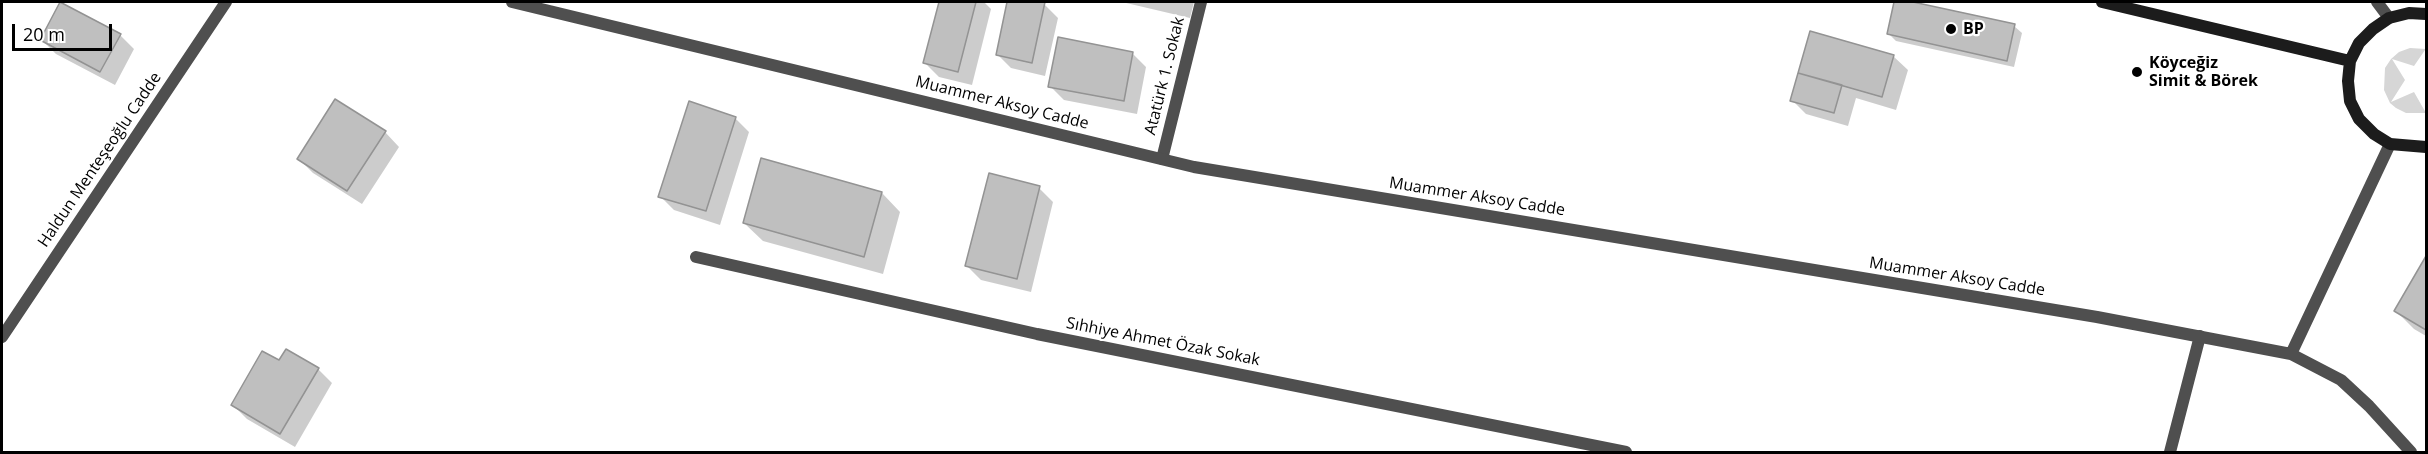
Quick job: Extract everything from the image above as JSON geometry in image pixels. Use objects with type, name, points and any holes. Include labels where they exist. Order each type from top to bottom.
[{"type":"main road","points":[[2102,2],[2350,62]]},
{"type":"main road","points":[[2427,14],[2409,13],[2389,18],[2373,29],[2359,43],[2350,62],[2348,81],[2349,101],[2359,119],[2390,144],[2427,147]]},
{"type":"street","name":"Haldun Menteşeoğlu Cadde","points":[[2,337],[226,2]]},
{"type":"street","name":"Muammer Aksoy Cadde","points":[[512,2],[1194,167],[2200,336],[2291,354],[2341,380],[2369,406],[2411,453]]},
{"type":"street","name":"Atatürk 1. Sokak","points":[[1162,159],[1201,2]]},
{"type":"street","points":[[2377,2],[2389,18]]},
{"type":"street","points":[[2291,354],[2390,144]]},
{"type":"street","name":"Sıhhiye Ahmet Özak Sokak","points":[[696,257],[1037,334],[1626,453]]},
{"type":"street","points":[[2170,453],[2200,336]]},
{"type":"shaded area","points":[[2410,48],[2426,49],[2426,60],[2425,50],[2414,66],[2392,59],[2405,80],[2391,102],[2414,92],[2426,113],[2406,113],[2396,108],[2390,103],[2384,90],[2385,68],[2391,59],[2399,52]]},
{"type":"building","points":[[60,2],[121,34],[100,72],[40,40]]},
{"type":"building","points":[[939,2],[976,2],[958,72],[923,63]]},
{"type":"building","points":[[1007,2],[1045,2],[1032,63],[996,55]]},
{"type":"building","points":[[1894,2],[1913,2],[2015,24],[2007,61],[1887,34]]},
{"type":"building","points":[[1810,31],[1894,55],[1882,97],[1798,73]]},
{"type":"building","points":[[1058,37],[1133,52],[1124,101],[1048,87]]},
{"type":"building","points":[[1798,73],[1842,85],[1834,113],[1790,101]]},
{"type":"building","points":[[335,99],[386,131],[347,191],[297,159]]},
{"type":"building","points":[[689,101],[736,117],[706,211],[658,197]]},
{"type":"building","points":[[761,158],[882,192],[864,257],[743,223]]},
{"type":"building","points":[[989,173],[1040,186],[1017,279],[965,266]]},
{"type":"building","points":[[2426,256],[2426,330],[2394,311]]},
{"type":"building","points":[[286,349],[319,368],[280,434],[231,405],[262,351],[279,360]]},
{"type":"place","name":"BP","points":[[1951,29]]},
{"type":"place","name":"Köyceğiz Simit & Börek","points":[[2137,72]]}]
